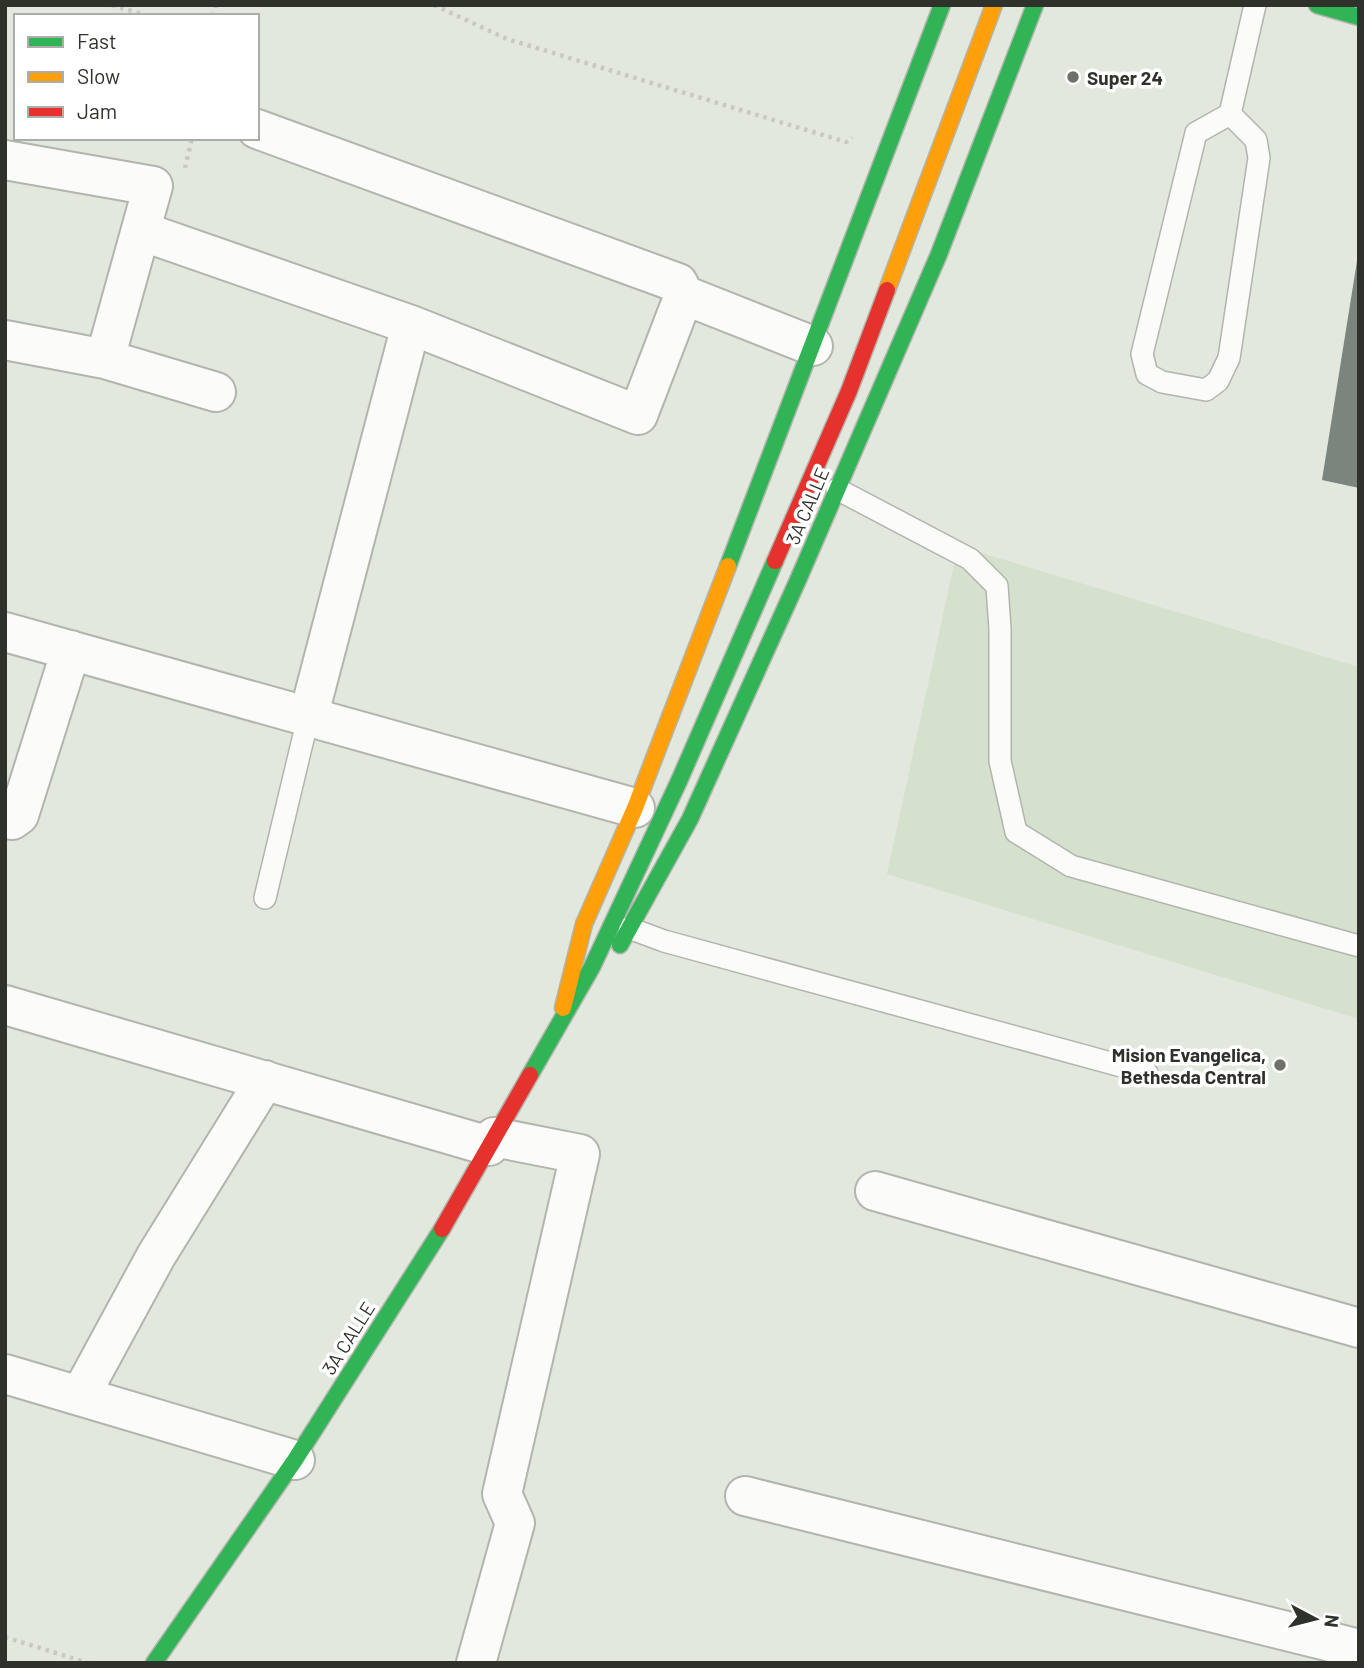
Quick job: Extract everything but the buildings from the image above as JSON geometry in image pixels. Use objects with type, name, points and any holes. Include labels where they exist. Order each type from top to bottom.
[{"type":"street","name":"3A CALLE","points":[[559,1024],[584,924],[635,808],[942,5]]},
{"type":"street","name":"3A CALLE","points":[[153,1663],[295,1460],[437,1237],[592,967],[679,781],[849,391],[994,5]]},
{"type":"street","name":"3A CALLE","points":[[573,999],[607,969],[690,819],[939,254],[1035,5]]},
{"type":"street","points":[[1317,5],[1359,17]]},
{"type":"street","points":[[259,130],[678,283],[684,295],[813,345]]},
{"type":"street","points":[[5,160],[153,186],[105,359]]},
{"type":"street","points":[[141,231],[411,325],[638,415],[684,295]]},
{"type":"street","points":[[308,718],[411,325]]},
{"type":"street","points":[[5,340],[105,359],[216,392]]},
{"type":"street","points":[[5,632],[635,808]]},
{"type":"street","points":[[5,819],[12,820],[19,815],[71,650]]},
{"type":"street","points":[[5,1005],[265,1080],[491,1141],[580,1154],[502,1494],[515,1523],[476,1663]]},
{"type":"street","points":[[80,1396],[156,1256],[265,1080]]},
{"type":"street","points":[[875,1191],[1359,1328]]},
{"type":"street","points":[[5,1374],[295,1460]]},
{"type":"street","points":[[746,1496],[1359,1649]]},
{"type":"lane","points":[[1230,114],[1256,140],[1259,158],[1229,358],[1217,381],[1206,390],[1154,378],[1147,374],[1142,354],[1196,133],[1230,114],[1255,5]]},
{"type":"lane","points":[[837,489],[970,559],[997,586],[1000,761],[1016,832],[1071,866],[1359,946]]},
{"type":"lane","points":[[265,898],[308,718]]},
{"type":"lane","points":[[629,928],[664,942],[1147,1073]]},
{"type":"path","points":[[111,5],[141,14]]},
{"type":"path","points":[[434,5],[507,39],[846,142]]},
{"type":"path","points":[[5,1637],[88,1663]]},
{"type":"shaded area","points":[[958,546],[1359,667],[1359,1019],[887,874]]},
{"type":"traffic: fast","points":[[728,566],[942,5]]},
{"type":"traffic: fast","points":[[620,945],[690,819],[798,580],[939,254],[1035,5]]},
{"type":"traffic: fast","points":[[1317,5],[1359,17]]},
{"type":"traffic: fast","points":[[530,1075],[592,967],[679,781],[775,561]]},
{"type":"traffic: fast","points":[[154,1663],[295,1460],[442,1229]]},
{"type":"traffic: slow","points":[[887,290],[994,5]]},
{"type":"traffic: slow","points":[[563,1008],[584,924],[635,808],[728,566]]},
{"type":"traffic: jam","points":[[775,561],[849,391],[887,290]]},
{"type":"traffic: jam","points":[[442,1229],[530,1075]]},
{"type":"place","name":"Super 24","points":[[1073,77]]},
{"type":"place","name":"Mision Evangelica, Bethesda Central","points":[[1280,1065]]}]
